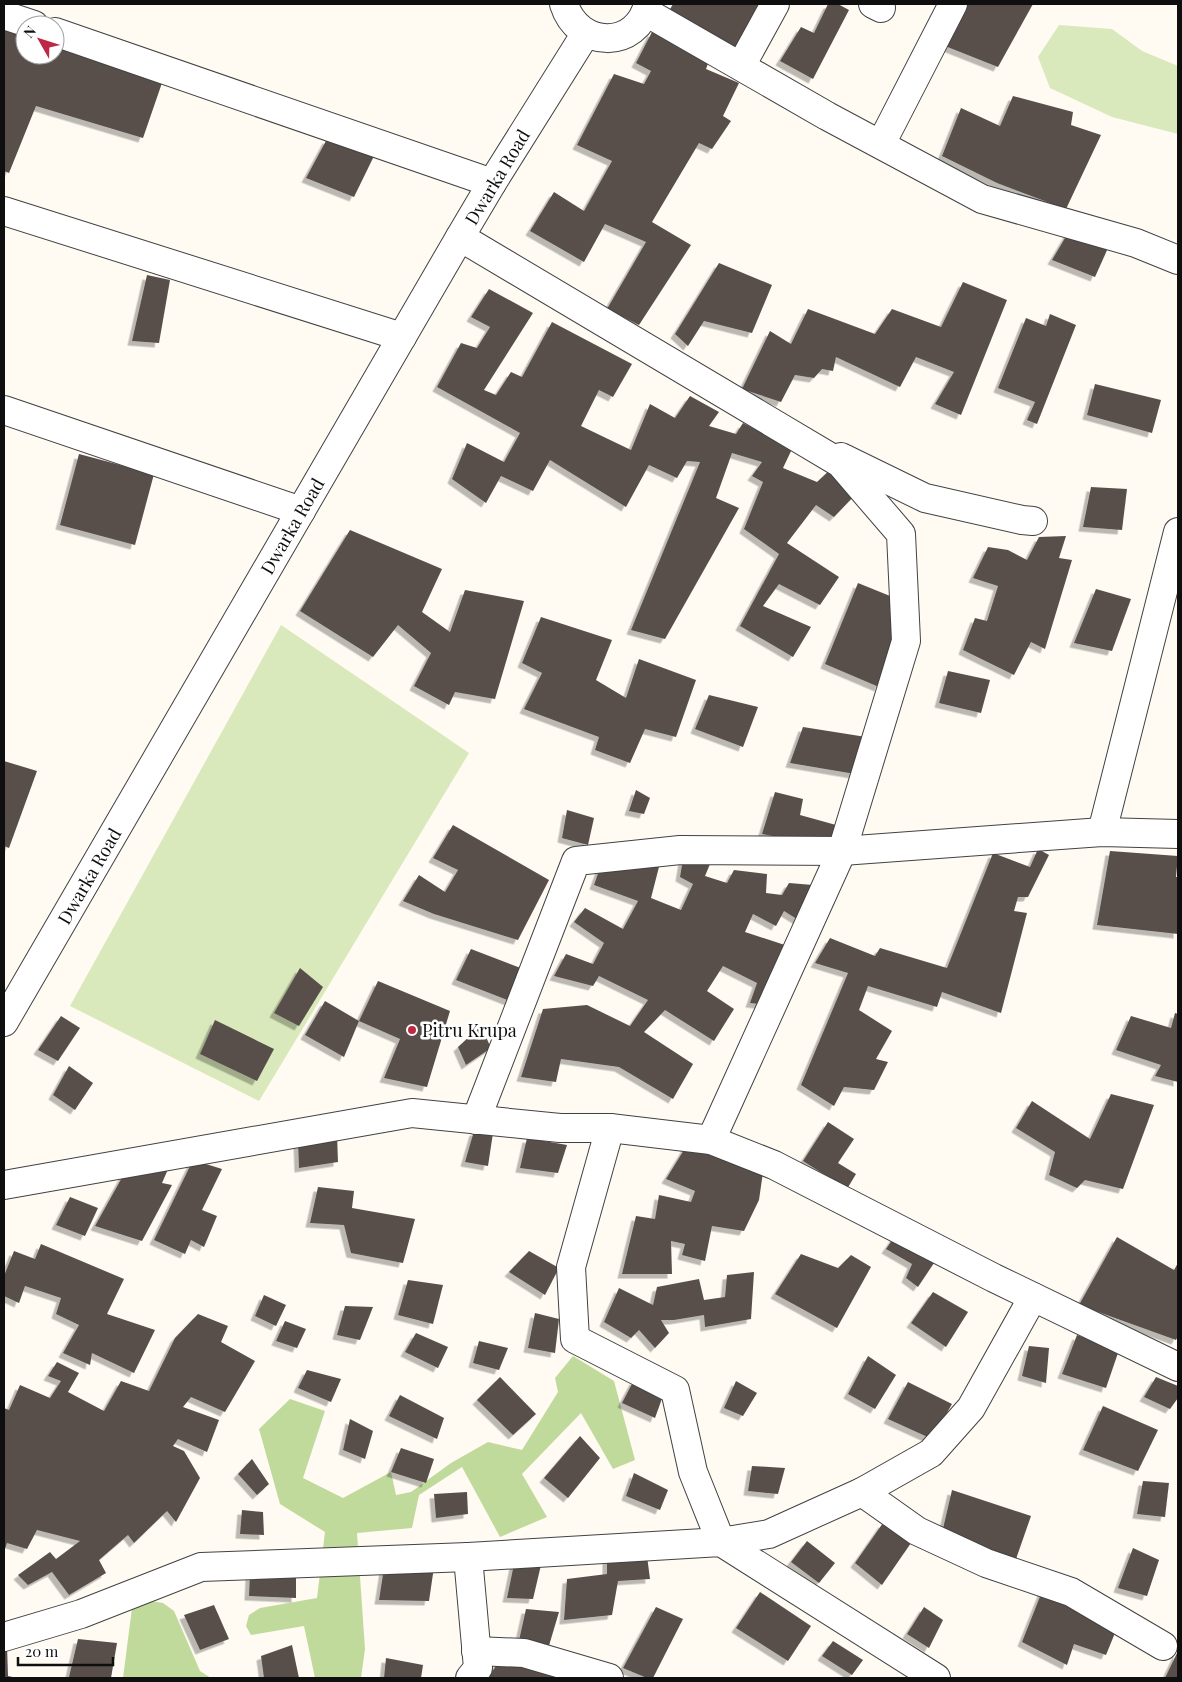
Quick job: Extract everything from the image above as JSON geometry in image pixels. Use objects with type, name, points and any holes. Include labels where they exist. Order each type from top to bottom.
[{"type":"street","points":[[564,4],[567,14],[575,25],[586,33],[599,38],[613,38],[626,33],[638,25],[647,8],[827,116],[982,199],[1136,243],[1178,260]]},
{"type":"street","points":[[741,66],[775,4]]},
{"type":"street","points":[[880,144],[953,4]]},
{"type":"street","name":"Dwarka Road","points":[[4,1022],[14,981],[301,511],[460,236],[586,33]]},
{"type":"street","points":[[65,35],[492,184]]},
{"type":"street","points":[[4,211],[402,337]]},
{"type":"street","points":[[460,236],[840,463],[901,534],[906,641],[842,851],[711,1140]]},
{"type":"street","points":[[4,410],[301,511]]},
{"type":"street","points":[[786,431],[925,498],[1033,521]]},
{"type":"street","points":[[1102,832],[1178,532]]},
{"type":"street","points":[[476,1120],[576,861],[680,850],[842,851],[1102,832],[1178,834]]},
{"type":"street","points":[[4,1185],[412,1113],[560,1128],[610,1128],[711,1140],[774,1165],[994,1278],[1178,1367]]},
{"type":"street","points":[[610,1128],[571,1267],[575,1339],[675,1390],[693,1472],[722,1542],[906,1671],[936,1678]]},
{"type":"street","points":[[4,1637],[81,1614],[201,1567],[468,1557],[722,1542],[769,1534],[862,1492],[932,1453],[971,1408],[1033,1297]]},
{"type":"street","points":[[862,1492],[917,1531],[986,1563],[1071,1592],[1163,1646]]},
{"type":"street","points":[[468,1557],[478,1668],[470,1678]]},
{"type":"street","points":[[476,1651],[524,1654],[609,1678]]},
{"type":"green space","points":[[1059,25],[1112,29],[1142,51],[1178,66],[1178,134],[1112,117],[1050,88],[1038,57]]},
{"type":"green space","points":[[281,625],[469,753],[259,1101],[70,1006]]},
{"type":"green space","points":[[573,1356],[614,1381],[635,1460],[613,1469],[581,1413],[522,1474],[547,1517],[500,1537],[462,1467],[419,1495],[412,1528],[357,1533],[365,1649],[361,1678],[315,1678],[304,1626],[251,1635],[246,1626],[249,1615],[260,1608],[317,1598],[325,1532],[280,1504],[259,1429],[290,1399],[325,1411],[303,1478],[343,1498],[391,1472],[396,1495],[411,1492],[451,1463],[488,1442],[522,1450],[558,1392],[555,1378]]},
{"type":"green space","points":[[151,1601],[163,1603],[174,1611],[200,1671],[211,1678],[123,1678],[132,1608]]},
{"type":"building","points":[[673,4],[761,4],[736,50],[668,13]]},
{"type":"building","points":[[828,4],[838,4],[849,10],[813,79],[780,61],[801,27],[814,33]]},
{"type":"building","points":[[968,4],[1033,4],[998,67],[945,46]]},
{"type":"building","points":[[4,25],[15,29],[15,65],[65,65],[65,46],[163,80],[143,138],[36,106],[9,173],[4,171]]},
{"type":"building","points":[[652,32],[710,58],[706,69],[739,83],[723,116],[731,121],[712,149],[699,143],[652,222],[691,245],[639,325],[607,309],[646,242],[605,224],[584,262],[530,231],[554,192],[584,211],[612,161],[577,145],[614,74],[644,84],[651,71],[636,63]]},
{"type":"building","points":[[1013,96],[1073,112],[1071,125],[1101,135],[1066,209],[997,183],[942,156],[961,108],[1000,126]]},
{"type":"building","points":[[327,139],[374,156],[354,197],[306,178]]},
{"type":"building","points":[[1068,233],[1108,248],[1095,277],[1052,260]]},
{"type":"building","points":[[719,263],[772,285],[752,333],[704,321],[688,346],[675,334]]},
{"type":"building","points":[[147,275],[170,280],[159,343],[132,341]]},
{"type":"building","points":[[963,282],[1007,300],[961,415],[935,404],[954,372],[916,357],[900,387],[836,357],[833,371],[822,369],[814,378],[795,375],[781,402],[742,389],[770,331],[791,344],[808,309],[875,334],[892,309],[941,327]]},
{"type":"building","points":[[489,289],[533,313],[484,390],[496,395],[511,372],[522,377],[552,322],[632,364],[613,397],[599,390],[581,426],[631,450],[650,404],[675,418],[690,396],[719,412],[709,426],[736,434],[743,423],[792,449],[783,468],[817,482],[832,468],[857,493],[834,517],[816,505],[787,543],[839,577],[820,605],[779,584],[763,606],[811,627],[793,657],[740,626],[779,554],[744,529],[763,482],[752,476],[762,462],[732,453],[716,498],[739,508],[665,639],[631,630],[700,462],[687,461],[677,478],[649,465],[626,507],[550,460],[533,491],[501,476],[486,503],[452,479],[467,443],[504,462],[520,433],[437,387],[461,343],[477,348],[490,327],[471,317]]},
{"type":"building","points":[[1050,314],[1076,325],[1037,424],[1027,420],[1035,402],[998,388],[1026,318],[1046,326]]},
{"type":"building","points":[[1095,384],[1161,400],[1152,433],[1087,415]]},
{"type":"building","points":[[79,454],[154,474],[135,545],[60,525]]},
{"type":"building","points":[[1091,487],[1127,489],[1122,530],[1083,527]]},
{"type":"building","points":[[350,530],[442,569],[422,612],[450,632],[465,590],[524,601],[495,699],[455,692],[449,705],[414,686],[431,653],[398,625],[373,657],[300,611]]},
{"type":"building","points":[[1066,536],[1059,558],[1072,560],[1045,649],[1031,642],[1014,675],[963,650],[975,618],[987,621],[998,586],[973,578],[988,547],[1008,550],[1027,560],[1039,537]]},
{"type":"building","points":[[858,583],[895,598],[898,633],[879,687],[825,664]]},
{"type":"building","points":[[1096,589],[1131,599],[1112,651],[1074,643]]},
{"type":"building","points":[[541,617],[612,640],[596,680],[626,698],[639,659],[696,680],[676,737],[645,729],[630,763],[595,750],[599,737],[524,709],[542,673],[522,663]]},
{"type":"building","points":[[948,671],[990,680],[981,713],[939,703]]},
{"type":"building","points":[[709,695],[758,707],[743,747],[695,729]]},
{"type":"building","points":[[803,727],[866,737],[855,774],[790,763]]},
{"type":"building","points":[[4,761],[37,771],[9,848],[4,846]]},
{"type":"building","points":[[636,790],[650,798],[644,814],[629,811]]},
{"type":"building","points":[[775,792],[803,799],[800,815],[836,825],[831,847],[762,834]]},
{"type":"building","points":[[567,810],[594,818],[588,845],[562,838]]},
{"type":"building","points":[[453,825],[549,880],[518,940],[434,914],[403,901],[419,875],[445,892],[458,870],[433,858]]},
{"type":"building","points":[[1038,849],[1049,855],[1028,897],[1018,897],[1014,911],[1027,913],[1001,1013],[942,992],[937,1007],[868,986],[859,1010],[892,1031],[876,1059],[888,1062],[874,1090],[844,1087],[834,1106],[801,1085],[848,973],[815,963],[830,938],[875,956],[880,948],[947,968],[993,853],[1030,867]]},
{"type":"building","points":[[1110,851],[1178,856],[1176,877],[1178,877],[1178,934],[1097,925]]},
{"type":"building","points":[[683,859],[710,864],[705,876],[727,883],[734,870],[767,874],[766,893],[782,895],[789,883],[813,885],[800,921],[784,911],[776,926],[753,914],[745,932],[794,948],[768,1005],[750,1003],[757,983],[723,966],[707,991],[734,1009],[714,1041],[665,1010],[644,1032],[693,1064],[673,1099],[619,1067],[561,1059],[556,1082],[521,1077],[543,1009],[587,1005],[630,1026],[648,1000],[599,976],[593,986],[554,976],[566,954],[593,964],[604,943],[574,922],[585,908],[623,929],[638,901],[594,885],[601,865],[660,863],[651,898],[681,910],[693,884],[680,877]]},
{"type":"building","points":[[471,949],[526,970],[515,1003],[456,980]]},
{"type":"building","points":[[300,968],[323,987],[299,1026],[274,1013]]},
{"type":"building","name":"Pitru Krupa","points":[[378,981],[450,1011],[427,1087],[384,1078],[400,1039],[359,1021]]},
{"type":"building","points":[[325,1001],[359,1021],[344,1057],[305,1035]]},
{"type":"building","points":[[1175,1013],[1178,1014],[1178,1082],[1155,1076],[1161,1065],[1116,1050],[1131,1016],[1171,1028]]},
{"type":"building","points":[[61,1016],[80,1028],[58,1061],[38,1050]]},
{"type":"building","points":[[215,1020],[274,1049],[257,1081],[200,1054]]},
{"type":"building","points":[[481,1026],[491,1048],[466,1065],[458,1047]]},
{"type":"building","points":[[69,1066],[93,1083],[75,1110],[53,1095]]},
{"type":"building","points":[[1111,1094],[1154,1105],[1123,1189],[1085,1180],[1077,1188],[1049,1175],[1055,1152],[1016,1128],[1032,1101],[1090,1139]]},
{"type":"building","points":[[828,1122],[854,1139],[838,1163],[856,1174],[847,1189],[803,1161]]},
{"type":"building","points":[[474,1131],[493,1133],[488,1166],[465,1162]]},
{"type":"building","points":[[337,1135],[338,1162],[299,1168],[298,1141]]},
{"type":"building","points":[[527,1138],[567,1145],[558,1173],[520,1168]]},
{"type":"building","points":[[687,1145],[763,1172],[759,1200],[744,1231],[712,1226],[705,1261],[682,1255],[685,1244],[671,1241],[672,1274],[622,1274],[636,1216],[655,1219],[659,1195],[691,1202],[695,1191],[666,1179]]},
{"type":"building","points":[[193,1160],[222,1169],[202,1210],[217,1216],[204,1247],[191,1240],[185,1254],[154,1240]]},
{"type":"building","points":[[169,1167],[162,1183],[172,1185],[142,1241],[95,1226],[124,1174]]},
{"type":"building","points":[[318,1187],[354,1191],[352,1208],[415,1219],[403,1263],[351,1253],[344,1225],[310,1223]]},
{"type":"building","points":[[70,1197],[98,1208],[85,1236],[56,1225]]},
{"type":"building","points":[[895,1236],[934,1263],[918,1287],[906,1278],[912,1264],[886,1249]]},
{"type":"building","points":[[1117,1237],[1174,1270],[1178,1263],[1178,1336],[1176,1340],[1079,1305]]},
{"type":"building","points":[[41,1244],[124,1279],[107,1314],[155,1330],[134,1373],[92,1353],[90,1365],[63,1353],[79,1325],[56,1314],[61,1298],[25,1286],[19,1303],[4,1296],[4,1276],[14,1251],[35,1259]]},
{"type":"building","points":[[529,1251],[559,1268],[545,1295],[509,1272]]},
{"type":"building","points":[[801,1254],[838,1268],[851,1255],[871,1267],[837,1328],[775,1294]]},
{"type":"building","points":[[754,1272],[751,1319],[705,1327],[704,1315],[674,1320],[661,1320],[669,1333],[655,1348],[639,1330],[631,1338],[604,1322],[619,1288],[653,1305],[657,1287],[699,1279],[704,1300],[725,1297],[727,1275]]},
{"type":"building","points":[[408,1280],[443,1285],[433,1324],[398,1315]]},
{"type":"building","points":[[933,1292],[968,1312],[946,1347],[911,1323]]},
{"type":"building","points":[[264,1295],[286,1305],[276,1326],[255,1316]]},
{"type":"building","points":[[345,1306],[373,1307],[360,1340],[337,1335]]},
{"type":"building","points":[[535,1313],[559,1319],[555,1353],[528,1348]]},
{"type":"building","points":[[198,1314],[228,1326],[221,1342],[255,1361],[225,1412],[191,1397],[183,1407],[219,1420],[207,1452],[178,1439],[173,1446],[184,1451],[200,1478],[176,1522],[167,1511],[134,1543],[128,1535],[99,1560],[106,1573],[69,1595],[52,1572],[28,1585],[18,1575],[50,1552],[56,1559],[80,1541],[37,1530],[27,1549],[7,1543],[4,1552],[4,1408],[9,1410],[20,1385],[50,1398],[61,1381],[48,1376],[57,1362],[79,1373],[68,1392],[104,1411],[121,1381],[149,1391],[175,1338]]},
{"type":"building","points":[[285,1321],[306,1329],[297,1348],[276,1341]]},
{"type":"building","points":[[416,1333],[448,1347],[438,1368],[405,1352]]},
{"type":"building","points":[[1077,1335],[1119,1350],[1106,1388],[1062,1374]]},
{"type":"building","points":[[479,1341],[508,1348],[499,1370],[473,1363]]},
{"type":"building","points":[[1029,1346],[1049,1348],[1046,1383],[1022,1376]]},
{"type":"building","points":[[868,1356],[896,1375],[875,1409],[848,1394]]},
{"type":"building","points":[[307,1370],[341,1379],[331,1402],[298,1388]]},
{"type":"building","points":[[500,1377],[536,1414],[513,1435],[477,1400]]},
{"type":"building","points":[[1156,1377],[1178,1386],[1178,1398],[1170,1409],[1144,1397]]},
{"type":"building","points":[[634,1380],[664,1393],[655,1418],[622,1403]]},
{"type":"building","points":[[736,1381],[757,1393],[743,1416],[724,1408]]},
{"type":"building","points":[[908,1382],[952,1404],[932,1439],[888,1419]]},
{"type":"building","points":[[400,1395],[444,1418],[437,1439],[389,1416]]},
{"type":"building","points":[[1103,1406],[1158,1430],[1138,1471],[1083,1450]]},
{"type":"building","points":[[350,1419],[373,1431],[365,1459],[343,1450]]},
{"type":"building","points":[[580,1436],[600,1458],[568,1498],[544,1478]]},
{"type":"building","points":[[401,1448],[434,1459],[426,1483],[391,1472]]},
{"type":"building","points":[[252,1459],[269,1484],[257,1495],[238,1474]]},
{"type":"building","points":[[752,1466],[785,1468],[778,1494],[748,1491]]},
{"type":"building","points":[[634,1473],[668,1490],[660,1510],[626,1496]]},
{"type":"building","points":[[1143,1481],[1169,1483],[1165,1517],[1137,1514]]},
{"type":"building","points":[[952,1490],[1031,1516],[1016,1559],[942,1533]]},
{"type":"building","points":[[467,1492],[468,1514],[436,1518],[434,1494]]},
{"type":"building","points":[[242,1510],[263,1512],[264,1535],[240,1534]]},
{"type":"building","points":[[883,1523],[911,1543],[882,1585],[855,1563]]},
{"type":"building","points":[[807,1541],[835,1563],[819,1583],[791,1562]]},
{"type":"building","points":[[1133,1548],[1159,1560],[1147,1596],[1118,1588]]},
{"type":"building","points":[[647,1556],[650,1579],[618,1581],[612,1615],[564,1620],[567,1579],[607,1574],[607,1559]]},
{"type":"building","points":[[514,1564],[541,1565],[533,1599],[507,1598]]},
{"type":"building","points":[[434,1567],[429,1601],[379,1600],[384,1568]]},
{"type":"building","points":[[250,1574],[296,1576],[296,1598],[249,1596]]},
{"type":"building","points":[[1043,1589],[1117,1628],[1106,1655],[1074,1644],[1067,1665],[1022,1642]]},
{"type":"building","points":[[760,1592],[811,1626],[788,1661],[736,1628]]},
{"type":"building","points":[[214,1605],[229,1639],[200,1650],[184,1615]]},
{"type":"building","points":[[656,1607],[683,1619],[653,1678],[647,1678],[623,1668]]},
{"type":"building","points":[[924,1607],[943,1620],[929,1648],[907,1634]]},
{"type":"building","points":[[526,1609],[559,1612],[548,1649],[518,1645]]},
{"type":"building","points":[[78,1639],[117,1643],[111,1678],[69,1677]]},
{"type":"building","points":[[833,1641],[863,1660],[852,1675],[822,1656]]},
{"type":"building","points":[[7,1645],[8,1676],[17,1678],[4,1678],[4,1646]]},
{"type":"building","points":[[292,1645],[299,1678],[264,1678],[261,1656]]},
{"type":"building","points":[[1178,1651],[1178,1678],[1165,1678]]},
{"type":"building","points":[[386,1658],[423,1665],[421,1678],[384,1678]]},
{"type":"building","points":[[500,1660],[575,1678],[488,1678]]},
{"type":"place","name":"Pitru Krupa","points":[[412,1030]]}]
